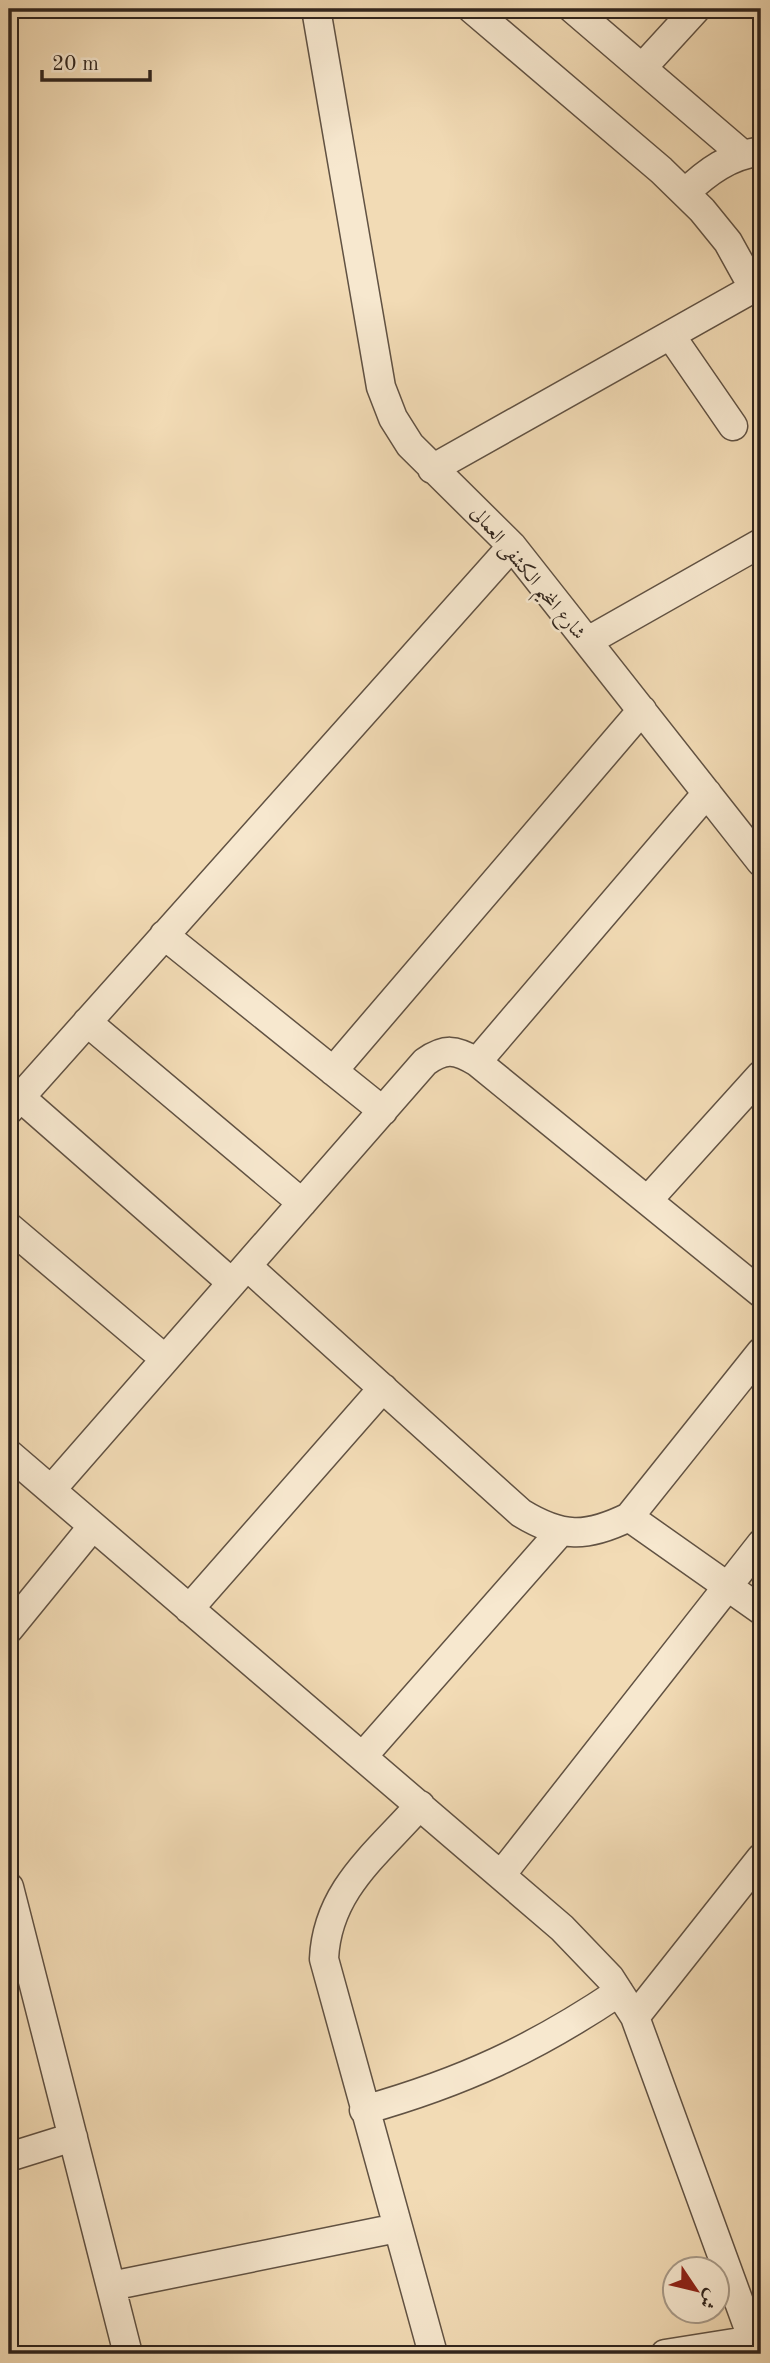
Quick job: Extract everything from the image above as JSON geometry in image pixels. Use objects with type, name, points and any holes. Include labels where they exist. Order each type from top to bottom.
[{"type":"street","name":"شارع المخيم الكشفى العمالى","points":[[316,9],[381,387],[393,418],[404,436],[432,469],[474,505],[512,545],[761,862]]},
{"type":"street","points":[[432,469],[758,286],[727,242],[685,193],[472,9]]},
{"type":"street","points":[[573,9],[642,68],[752,153]]},
{"type":"street","points":[[642,68],[696,9]]},
{"type":"street","points":[[685,193],[710,169],[752,153]]},
{"type":"street","points":[[671,336],[733,426]]},
{"type":"street","points":[[588,641],[761,543]]},
{"type":"street","points":[[512,545],[15,1103],[240,1274],[383,1388],[521,1513],[539,1524],[580,1535],[606,1528],[629,1517],[761,1352]]},
{"type":"street","points":[[333,1071],[642,710]]},
{"type":"street","points":[[477,1062],[707,793]]},
{"type":"street","points":[[164,935],[383,1111]]},
{"type":"street","points":[[87,1022],[302,1203]]},
{"type":"street","points":[[51,1490],[425,1062],[440,1052],[461,1052],[477,1062],[761,1293]]},
{"type":"street","points":[[648,1200],[761,1075]]},
{"type":"street","points":[[9,1227],[165,1359]]},
{"type":"street","points":[[189,1609],[383,1388]]},
{"type":"street","points":[[9,1454],[562,1928],[610,1978],[635,2017],[756,2347],[666,2354]]},
{"type":"street","points":[[629,1517],[761,1610]]},
{"type":"street","points":[[9,1629],[93,1526]]},
{"type":"street","points":[[363,1756],[561,1531]]},
{"type":"street","points":[[501,1875],[761,1544]]},
{"type":"street","points":[[420,1805],[341,1893],[331,1913],[325,1936],[328,1982],[433,2354]]},
{"type":"street","points":[[635,2017],[761,1858]]},
{"type":"street","points":[[9,1886],[20,1974],[73,2137],[128,2354]]},
{"type":"street","points":[[364,2110],[432,2091],[498,2064],[560,2031],[619,1992]]},
{"type":"street","points":[[9,2157],[73,2137]]},
{"type":"street","points":[[111,2286],[397,2228]]}]
